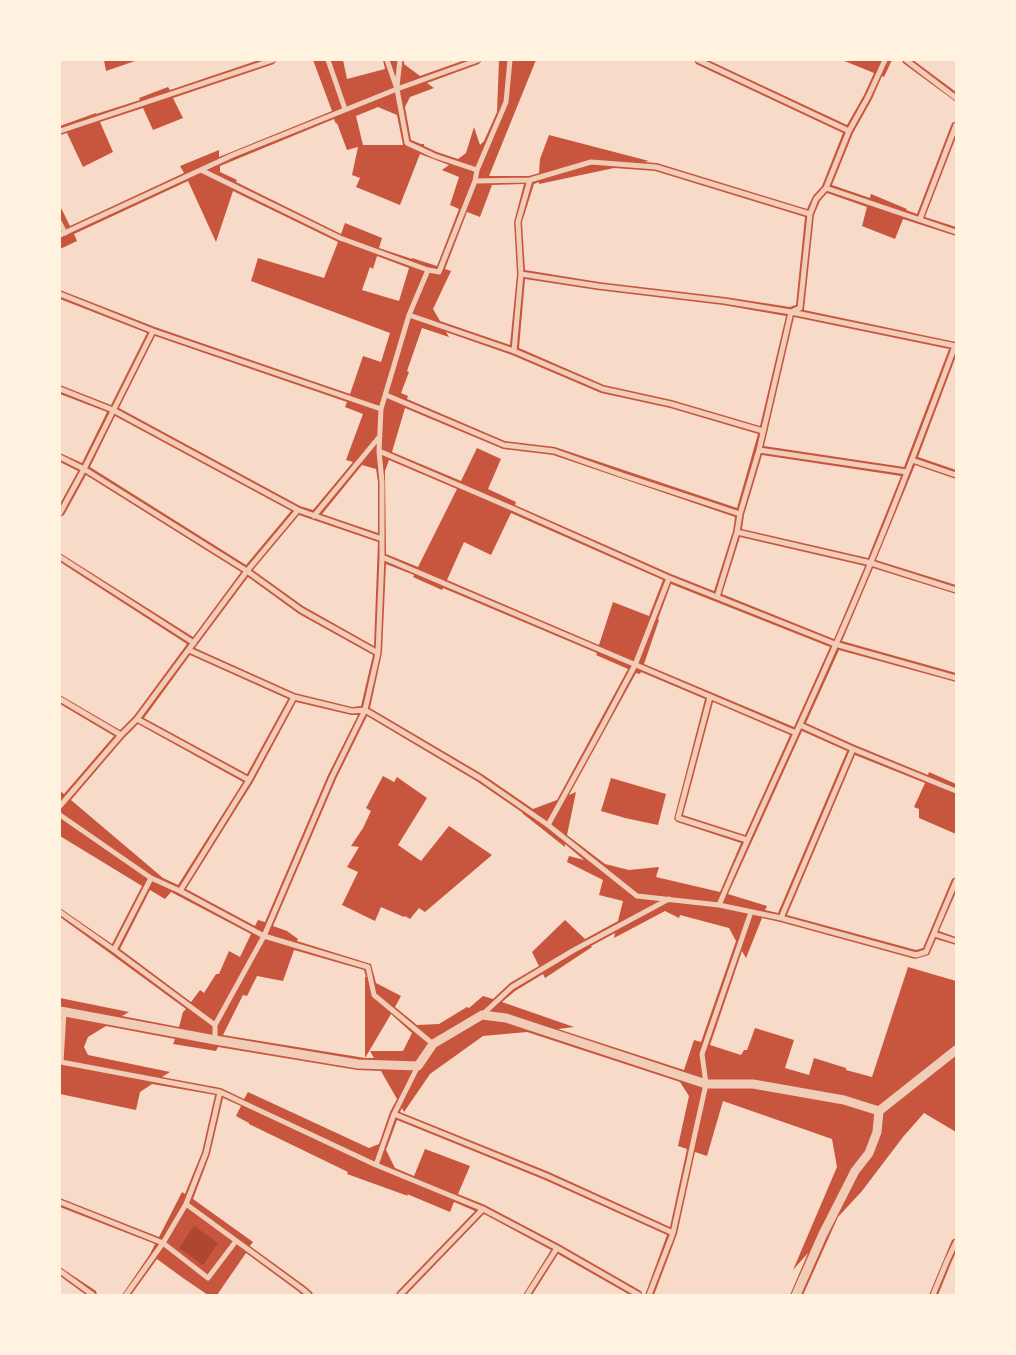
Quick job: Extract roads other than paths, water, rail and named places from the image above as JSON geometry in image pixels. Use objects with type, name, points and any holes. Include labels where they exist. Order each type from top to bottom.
[{"type":"street","points":[[60,131],[274,60]]},
{"type":"street","points":[[328,60],[345,109]]},
{"type":"street","points":[[387,60],[397,89],[407,143],[435,156],[478,170]]},
{"type":"street","points":[[397,89],[400,60]]},
{"type":"street","points":[[60,223],[62,234],[233,155],[345,109],[478,60]]},
{"type":"street","points":[[201,170],[340,238],[428,270],[439,272],[506,102],[510,60]]},
{"type":"street","points":[[698,60],[849,131]]},
{"type":"street","points":[[791,312],[800,308],[810,214],[816,199],[826,188],[849,131],[868,97],[885,60]]},
{"type":"street","points":[[906,60],[956,98]]},
{"type":"street","points":[[920,219],[956,125]]},
{"type":"street","points":[[475,180],[530,180],[591,162],[656,167],[810,214]]},
{"type":"street","points":[[514,351],[521,274],[518,222],[530,180]]},
{"type":"street","points":[[826,188],[956,232]]},
{"type":"street","points":[[215,1040],[215,1025],[264,936],[332,777],[364,710],[378,653],[382,557],[382,482],[379,451],[381,409],[409,315],[428,270]]},
{"type":"street","points":[[521,274],[598,286],[724,301],[791,312],[956,346],[871,563],[719,905]]},
{"type":"street","points":[[60,294],[153,331],[381,409]]},
{"type":"street","points":[[717,597],[759,450],[791,312]]},
{"type":"street","points":[[409,315],[514,351],[603,389],[671,404],[763,431]]},
{"type":"street","points":[[60,513],[153,331]]},
{"type":"street","points":[[60,388],[113,410],[298,510],[382,539]]},
{"type":"street","points":[[386,395],[504,445],[554,451],[740,514]]},
{"type":"street","points":[[314,516],[380,435]]},
{"type":"street","points":[[759,450],[907,472]]},
{"type":"street","points":[[379,451],[669,578],[835,644],[956,678]]},
{"type":"street","points":[[60,457],[84,469],[246,571],[301,610],[378,653]]},
{"type":"street","points":[[912,460],[956,475]]},
{"type":"street","points":[[60,806],[137,719],[246,571],[298,510]]},
{"type":"street","points":[[736,532],[871,563],[956,590]]},
{"type":"street","points":[[60,557],[194,643]]},
{"type":"street","points":[[382,557],[796,733]]},
{"type":"street","points":[[548,825],[635,665],[669,578]]},
{"type":"street","points":[[189,650],[294,697],[352,710],[364,710],[480,778],[548,825],[637,896],[719,905],[781,918],[916,955],[926,952],[956,881]]},
{"type":"street","points":[[180,891],[249,780],[294,697]]},
{"type":"street","points":[[710,697],[678,818],[747,840]]},
{"type":"street","points":[[60,698],[121,735]]},
{"type":"street","points":[[137,719],[249,780]]},
{"type":"street","points":[[800,724],[853,749],[956,791]]},
{"type":"street","points":[[781,918],[853,749]]},
{"type":"street","points":[[60,815],[150,878],[180,891],[264,936],[368,967],[374,995],[433,1044]]},
{"type":"street","points":[[114,950],[150,878]]},
{"type":"street","points":[[376,1165],[394,1114],[418,1066],[433,1044],[482,1014],[512,987],[574,950],[670,899]]},
{"type":"street","points":[[60,912],[215,1025]]},
{"type":"street","points":[[650,1295],[673,1233],[706,1084],[702,1054],[750,912]]},
{"type":"street","points":[[934,934],[956,941]]},
{"type":"street","points":[[418,1066],[358,1064],[62,1012],[60,1063],[220,1092],[376,1165],[483,1209],[557,1248],[639,1295]]},
{"type":"street","points":[[482,1014],[506,1018],[706,1084],[753,1084],[844,1100],[879,1111]]},
{"type":"street","points":[[796,1295],[823,1234],[855,1171],[869,1153],[877,1132],[879,1111],[956,1050]]},
{"type":"street","points":[[126,1295],[163,1243],[186,1204],[206,1153],[220,1092]]},
{"type":"street","points":[[394,1114],[548,1176],[673,1233]]},
{"type":"street","points":[[60,1202],[163,1243],[208,1278],[236,1241]]},
{"type":"street","points":[[186,1204],[309,1295]]},
{"type":"street","points":[[400,1295],[483,1209]]},
{"type":"street","points":[[933,1295],[956,1242]]},
{"type":"street","points":[[527,1295],[557,1248]]},
{"type":"street","points":[[60,1271],[93,1295]]}]
